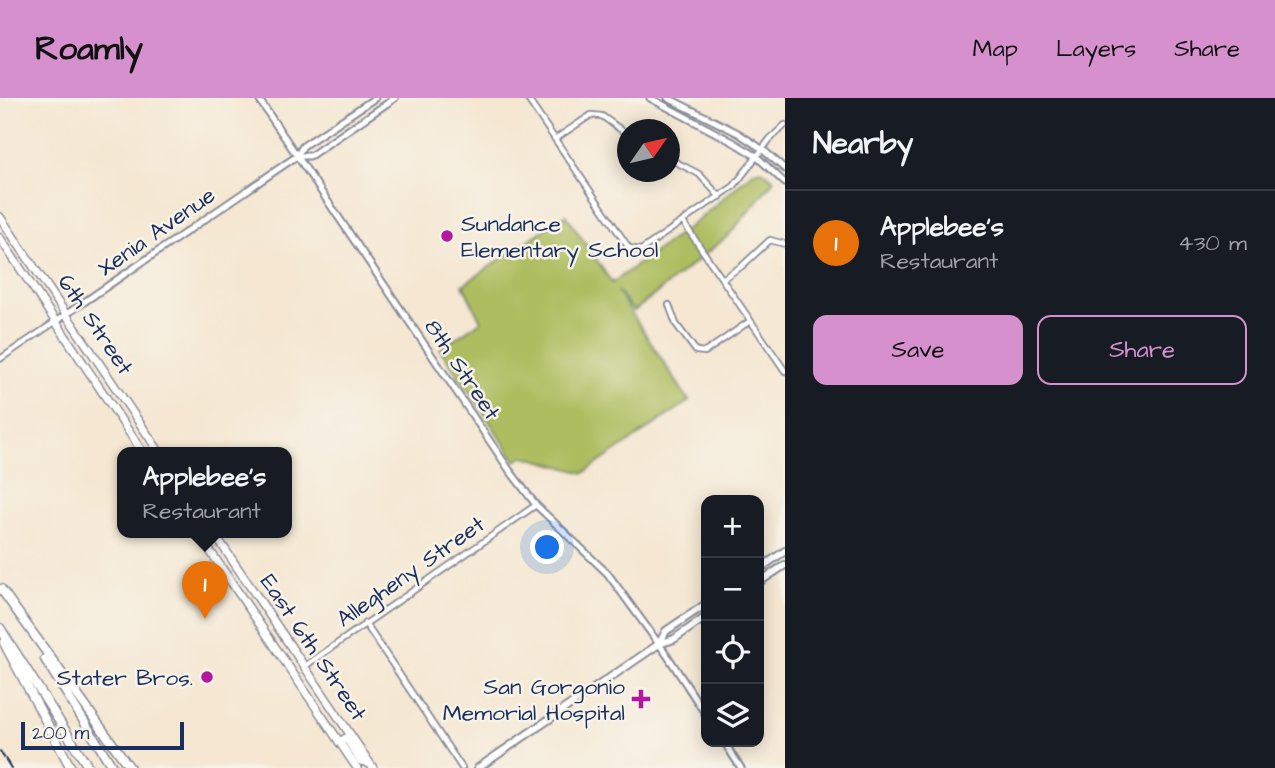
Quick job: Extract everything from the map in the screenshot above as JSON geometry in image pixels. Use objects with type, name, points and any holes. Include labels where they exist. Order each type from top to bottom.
[{"type":"highway","points":[[0,589],[113,768]]},
{"type":"highway","points":[[0,589],[130,768]]},
{"type":"highway","points":[[0,628],[89,768]]},
{"type":"highway","points":[[0,635],[71,768]]},
{"type":"main road","name":"6th Street","points":[[0,217],[156,447]]},
{"type":"main road","name":"6th Street","points":[[0,239],[139,447]]},
{"type":"main road","name":"East 6th Street","points":[[201,538],[357,768]]},
{"type":"main road","name":"East 6th Street","points":[[217,538],[372,766]]},
{"type":"main road","points":[[764,566],[785,551]]},
{"type":"main road","points":[[764,579],[785,565]]},
{"type":"main road","points":[[659,644],[666,631],[701,607]]},
{"type":"main road","points":[[478,768],[659,644],[674,639],[701,620]]},
{"type":"main road","points":[[339,741],[346,738],[361,761],[372,766]]},
{"type":"street","name":"8th Street","points":[[258,98],[510,471],[536,505],[608,574],[701,707]]},
{"type":"street","name":"Xenia Avenue","points":[[0,359],[297,156],[303,146],[375,98]]},
{"type":"street","name":"Xenia Avenue","points":[[297,156],[310,156],[395,98]]},
{"type":"street","points":[[527,98],[629,248],[641,250],[734,186],[756,156],[785,125]]},
{"type":"street","points":[[650,98],[661,101],[756,156],[785,183]]},
{"type":"street","points":[[668,98],[716,121],[762,149],[785,169]]},
{"type":"street","points":[[555,139],[591,115],[602,116],[617,127]]},
{"type":"street","points":[[680,164],[699,174],[720,197]]},
{"type":"street","points":[[683,222],[785,371]]},
{"type":"street","points":[[722,279],[742,266],[770,240],[784,243]]},
{"type":"street","points":[[669,304],[676,324],[695,351],[705,352],[750,321]]},
{"type":"street","name":"Allegheny Street","points":[[304,667],[536,505]]},
{"type":"street","points":[[365,623],[462,768]]},
{"type":"street","points":[[727,747],[741,768]]},
{"type":"green space","points":[[762,170],[774,180],[729,235],[634,311],[617,291],[689,401],[584,473],[524,456],[516,461],[440,349],[481,321],[463,285],[566,215],[612,283],[696,222],[753,172]]},
{"type":"railway","points":[[0,751],[11,768]]},
{"type":"place","name":"Sundance Elementary School","points":[[447,236]]},
{"type":"place","name":"Applebee's","points":[[205,619]]},
{"type":"place","name":"Stater Bros.","points":[[207,677]]},
{"type":"place","name":"San Gorgonio Memorial Hospital","points":[[641,699]]}]
